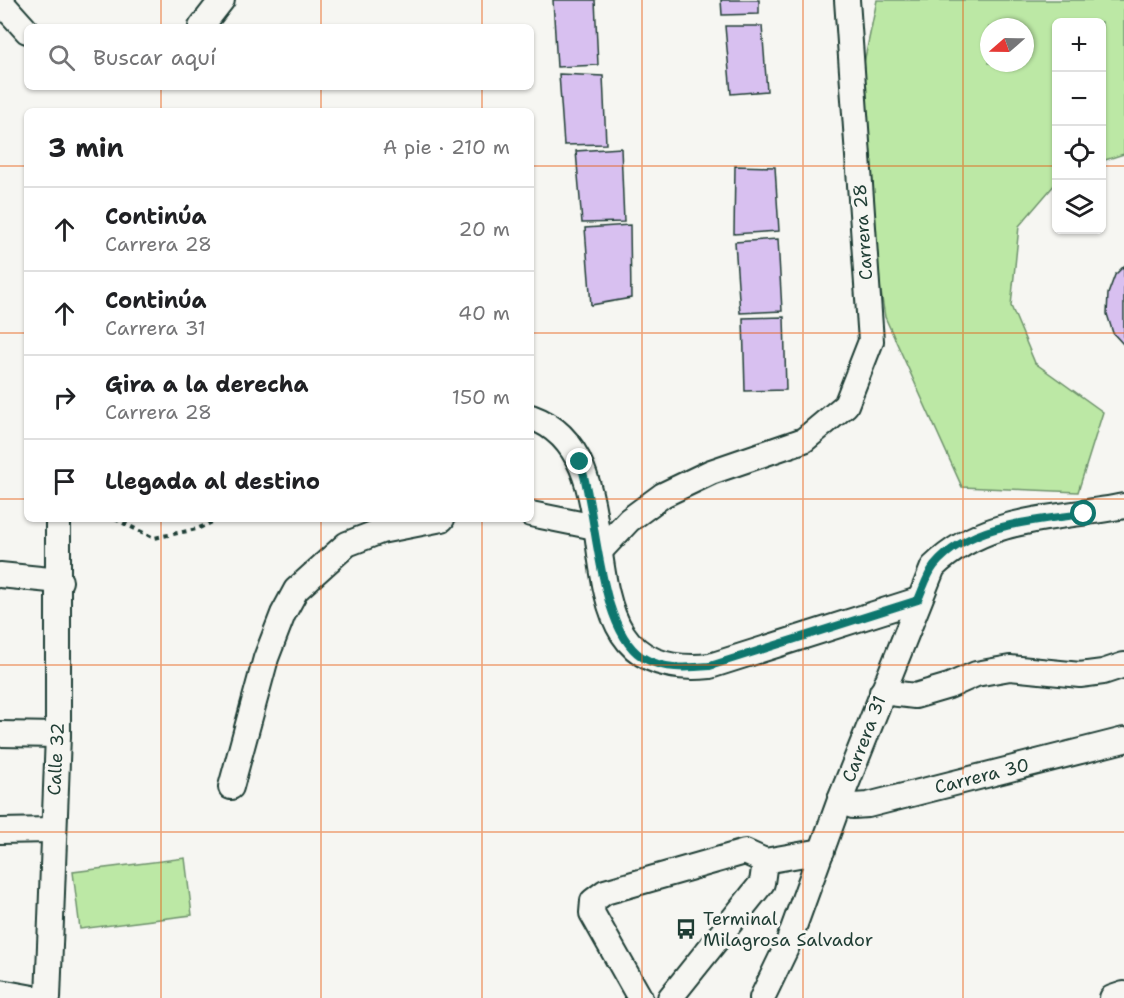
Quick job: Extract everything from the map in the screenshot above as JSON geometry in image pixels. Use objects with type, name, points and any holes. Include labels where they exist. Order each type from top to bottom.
[{"type":"street","points":[[203,24],[222,0]]},
{"type":"street","name":"Carrera 28","points":[[600,551],[628,520],[663,495],[711,472],[804,440],[846,405],[871,341],[848,0]]},
{"type":"street","points":[[0,1],[24,29]]},
{"type":"street","points":[[534,418],[545,422],[566,442],[580,462],[589,487],[613,618],[627,640],[642,656],[662,665],[683,669],[710,666],[918,600]]},
{"type":"street","name":"Carrera 31","points":[[762,998],[788,946],[840,800],[933,567],[951,549],[1013,522],[1124,506]]},
{"type":"street","points":[[534,515],[595,527]]},
{"type":"street","name":"Calle 32","points":[[48,998],[52,830],[58,735],[60,582],[58,522]]},
{"type":"street","points":[[231,787],[266,658],[283,614],[296,591],[347,544],[381,531],[427,522]]},
{"type":"street","points":[[0,574],[60,582]]},
{"type":"street","points":[[882,692],[915,696],[949,686],[976,674],[1010,668],[1080,675],[1102,672],[1124,665]]},
{"type":"street","points":[[0,734],[58,735]]},
{"type":"street","name":"Carrera 30","points":[[840,800],[852,806],[868,805],[1124,740]]},
{"type":"street","points":[[0,831],[52,830]]},
{"type":"street","points":[[640,998],[592,913],[593,901],[605,892],[746,852],[765,861],[822,851]]},
{"type":"street","points":[[670,998],[762,883],[765,861]]},
{"type":"street","points":[[0,992],[33,998]]},
{"type":"street","points":[[1112,998],[1124,994]]},
{"type":"path","points":[[121,522],[154,538],[197,529],[212,522]]},
{"type":"green space","points":[[877,0],[1124,0],[1124,154],[1106,160],[1106,18],[1052,18],[1052,188],[1019,226],[1011,306],[1035,363],[1103,412],[1078,492],[962,487],[885,317],[853,116]]},
{"type":"green space","points":[[185,858],[192,915],[80,929],[73,872]]},
{"type":"building","points":[[553,0],[595,0],[598,65],[557,67]]},
{"type":"building","points":[[721,0],[759,0],[759,14],[722,15]]},
{"type":"building","points":[[725,26],[762,26],[767,91],[731,94]]},
{"type":"building","points":[[559,74],[603,76],[606,144],[564,145]]},
{"type":"building","points":[[621,148],[624,222],[582,223],[576,151]]},
{"type":"building","points":[[735,166],[775,167],[779,231],[734,234]]},
{"type":"building","points":[[630,225],[631,298],[591,305],[585,228]]},
{"type":"building","points":[[778,239],[782,311],[740,313],[735,242]]},
{"type":"building","points":[[1124,266],[1124,345],[1113,333],[1107,314],[1108,294],[1115,275]]},
{"type":"building","points":[[784,317],[786,390],[745,391],[743,318]]},
{"type":"place","name":"Terminal Milagrosa Salvador","points":[[686,929]]},
{"type":"route","points":[[580,462],[589,487],[606,590],[613,618],[627,640],[642,656],[662,665],[683,669],[710,666],[918,600],[933,567],[951,549],[1013,522],[1084,514]]}]
